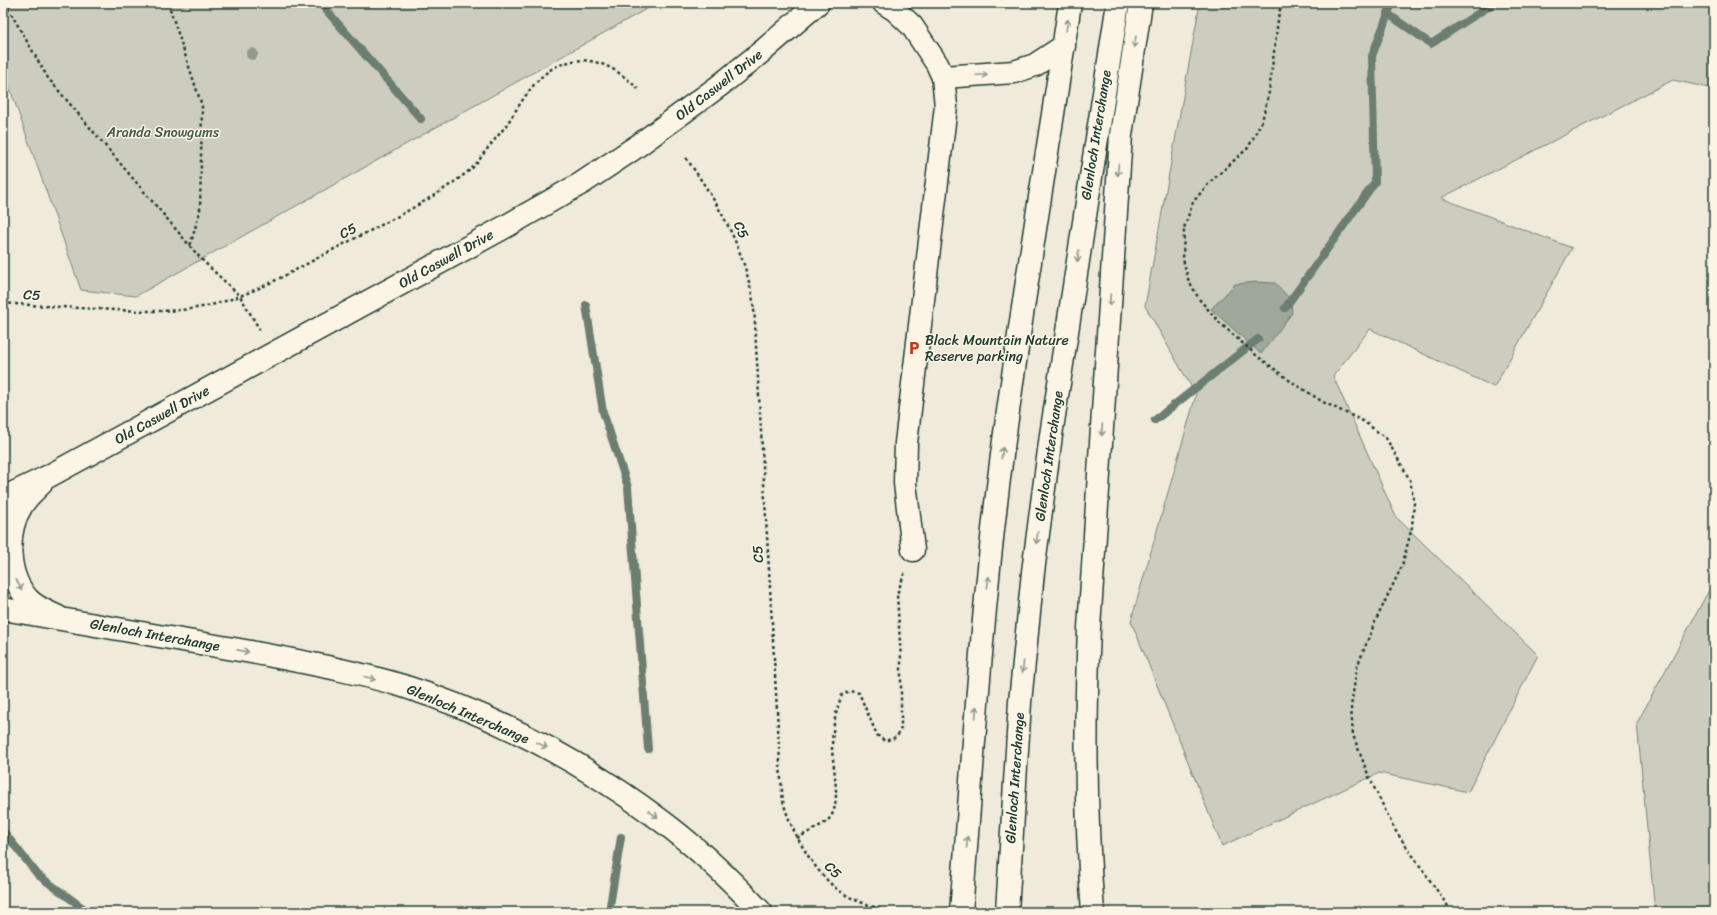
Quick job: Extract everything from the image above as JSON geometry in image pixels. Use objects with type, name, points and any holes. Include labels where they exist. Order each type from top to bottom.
[{"type":"main road","name":"Old Caswell Drive","points":[[3,498],[49,476],[274,354],[524,216],[582,182],[636,147],[714,90],[765,49],[818,3]]},
{"type":"main road","points":[[884,3],[896,10],[912,26],[926,45],[943,77],[946,106],[906,443],[905,488],[913,550]]},
{"type":"main road","points":[[962,912],[978,687],[1005,427],[1070,3]]},
{"type":"main road","name":"Glenloch Interchange","points":[[1007,912],[1020,702],[1033,572],[1053,421],[1118,3]]},
{"type":"main road","points":[[1093,912],[1087,819],[1086,699],[1089,628],[1120,135],[1141,3]]},
{"type":"main road","points":[[943,77],[1014,72],[1035,65],[1064,46]]},
{"type":"main road","name":"Old Caswell Drive","points":[[49,476],[29,496],[19,511],[12,529],[10,551],[15,576],[26,596],[37,607],[66,620]]},
{"type":"main road","name":"Glenloch Interchange","points":[[3,609],[211,645],[351,672],[402,686],[448,702],[540,744],[582,767],[619,791],[660,820],[696,849],[734,884],[761,912]]},
{"type":"path","points":[[5,3],[48,78],[190,247],[240,296],[274,354]]},
{"type":"path","points":[[168,3],[202,106],[200,211],[190,247]]},
{"type":"path","points":[[1283,3],[1279,12],[1269,92],[1262,121],[1248,148],[1209,182],[1193,202],[1184,228],[1183,259],[1188,279],[1198,299],[1219,322],[1256,355],[1289,380],[1323,402],[1363,421],[1386,438],[1410,480],[1414,503],[1412,527],[1402,566],[1375,622],[1358,667],[1351,707],[1353,736],[1369,777],[1395,830],[1452,912]]},
{"type":"path","name":"C5","points":[[3,303],[159,312],[191,309],[240,296],[268,284],[402,214],[444,189],[472,168],[504,128],[524,97],[538,81],[559,65],[572,61],[585,60],[599,63],[621,73],[638,89]]},
{"type":"path","name":"C5","points":[[686,158],[713,196],[731,230],[742,260],[752,295],[783,802],[797,838],[816,867],[831,884],[849,896],[872,908],[892,912]]},
{"type":"path","points":[[797,838],[829,818],[835,806],[832,748],[837,708],[842,695],[850,691],[859,693],[877,736],[885,741],[897,737],[901,728],[901,659],[897,594],[913,550]]},
{"type":"green space","name":"Aranda Snowgums","points":[[3,3],[657,3],[136,296],[81,290],[3,69]]},
{"type":"green space","points":[[1200,3],[1714,3],[1714,89],[1673,80],[1441,198],[1572,248],[1494,387],[1370,329],[1333,376],[1396,517],[1538,655],[1468,792],[1379,773],[1222,846],[1131,621],[1196,395],[1145,306]]},
{"type":"green space","points":[[1714,581],[1714,912],[1655,912],[1637,723]]},
{"type":"shaded area","points":[[1257,282],[1275,283],[1291,300],[1292,313],[1261,354],[1211,309],[1235,284]]},
{"type":"waterway","points":[[320,3],[421,119]]},
{"type":"waterway","points":[[1285,308],[1375,182],[1372,56],[1392,3]]},
{"type":"waterway","points":[[1388,14],[1431,44],[1494,3]]},
{"type":"waterway","points":[[586,305],[603,412],[628,487],[648,749]]},
{"type":"waterway","points":[[1155,420],[1258,339]]},
{"type":"waterway","points":[[3,831],[38,875],[83,908],[86,912]]},
{"type":"waterway","points":[[609,912],[621,837]]},
{"type":"place","name":"Black Mountain Nature Reserve parking","points":[[914,348]]}]
